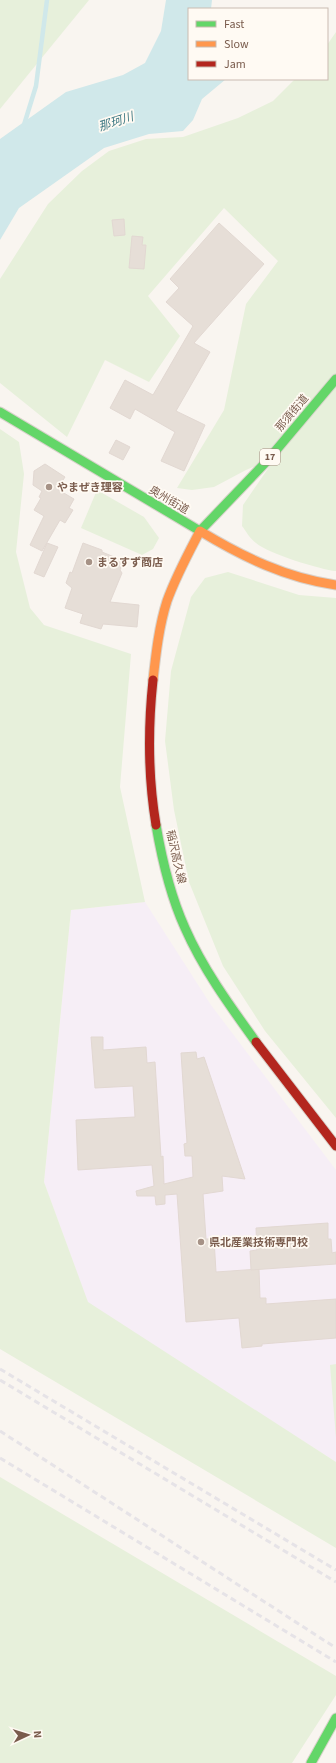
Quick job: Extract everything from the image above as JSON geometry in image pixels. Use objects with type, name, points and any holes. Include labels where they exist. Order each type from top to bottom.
[{"type":"main road","name":"那須街道","points":[[200,531],[267,461],[336,379]]},
{"type":"main road","name":"奥州街道","points":[[0,412],[248,558],[278,571],[336,585]]},
{"type":"main road","name":"稲沢高久線","points":[[200,531],[182,567],[167,603],[158,641],[151,689],[149,744],[159,839],[169,883],[186,930],[201,958],[248,1033],[336,1146]]},
{"type":"main road","points":[[311,1763],[336,1718]]},
{"type":"shaded area","name":"県北産業技術専門校","points":[[145,902],[211,1005],[336,1170],[336,1462],[88,1303],[44,1182],[71,910]]},
{"type":"green space","points":[[0,0],[89,0],[0,109]]},
{"type":"green space","points":[[336,32],[336,571],[282,556],[262,547],[250,537],[242,526],[243,505],[276,457],[246,470],[214,487],[192,490],[177,488],[224,410],[246,304],[278,261],[224,208],[148,296],[180,336],[149,382],[105,360],[67,437],[0,383],[0,279],[48,204],[82,171],[109,151],[146,139],[183,137],[238,118],[273,101],[294,80],[328,80],[328,44]]},
{"type":"green space","points":[[0,429],[19,442],[24,474],[16,552],[30,608],[44,625],[131,654],[120,787],[145,902],[71,910],[44,1182],[88,1302],[336,1462],[336,1548],[0,1349]]},
{"type":"green space","points":[[97,490],[144,517],[159,538],[153,549],[142,555],[81,528]]},
{"type":"green space","points":[[228,572],[299,595],[336,598],[336,1118],[265,1031],[223,966],[189,882],[174,810],[165,741],[171,671],[191,597],[205,578]]},
{"type":"green space","points":[[336,1364],[336,1438],[330,1365]]},
{"type":"green space","points":[[0,1477],[336,1676],[336,1695],[292,1763],[0,1763]]},
{"type":"water","name":"那珂川","points":[[166,0],[212,0],[211,8],[188,8],[188,80],[225,80],[202,99],[193,120],[183,131],[149,134],[104,148],[19,208],[0,240],[0,139],[66,92],[123,75],[145,63],[161,31]]},
{"type":"building","points":[[124,219],[125,235],[114,236],[112,220]]},
{"type":"building","points":[[219,223],[264,264],[194,343],[210,352],[176,411],[205,425],[184,471],[161,461],[175,432],[135,409],[130,419],[110,408],[125,380],[153,395],[193,326],[166,302],[179,288],[170,279]]},
{"type":"building","points":[[132,236],[143,237],[142,245],[146,245],[144,269],[129,268]]},
{"type":"building","points":[[116,440],[130,447],[123,460],[109,453]]},
{"type":"building","points":[[45,464],[65,477],[57,489],[74,499],[69,508],[73,510],[65,523],[60,520],[42,551],[30,545],[44,516],[34,510],[41,498],[39,497],[42,491],[33,485],[34,471]]},
{"type":"building","points":[[47,543],[58,547],[44,577],[34,573]]},
{"type":"building","points":[[83,543],[102,550],[102,552],[124,561],[120,570],[122,573],[110,602],[139,605],[137,627],[103,624],[101,629],[80,623],[83,614],[65,608],[72,588],[66,583],[70,572],[72,573]]},
{"type":"building","points":[[91,1037],[103,1037],[103,1050],[146,1047],[147,1063],[155,1062],[164,1184],[193,1177],[192,1156],[185,1156],[184,1144],[187,1143],[181,1053],[196,1052],[197,1059],[204,1057],[245,1179],[222,1176],[223,1191],[203,1194],[206,1239],[214,1239],[216,1272],[259,1269],[260,1298],[266,1298],[266,1304],[336,1299],[336,1338],[262,1344],[262,1346],[242,1348],[239,1318],[186,1322],[177,1194],[165,1195],[165,1204],[156,1205],[155,1196],[137,1196],[136,1191],[154,1186],[152,1165],[78,1170],[76,1120],[135,1117],[133,1086],[95,1088]]},
{"type":"building","points":[[328,1223],[328,1239],[331,1239],[332,1253],[336,1252],[336,1264],[251,1270],[250,1251],[257,1250],[256,1228]]},
{"type":"waterway","points":[[23,128],[36,86],[47,0]]},
{"type":"railway","points":[[0,1369],[336,1570]]},
{"type":"railway","points":[[0,1380],[336,1582]]},
{"type":"railway","points":[[0,1431],[336,1648]]},
{"type":"railway","points":[[0,1458],[336,1662]]},
{"type":"traffic: fast","points":[[0,412],[200,531],[267,461],[336,379]]},
{"type":"traffic: fast","points":[[156,825],[167,877],[185,928],[209,973],[256,1042]]},
{"type":"traffic: fast","points":[[311,1763],[336,1718]]},
{"type":"traffic: slow","points":[[153,680],[164,610],[178,574],[200,531],[249,558],[282,572],[318,582],[336,585]]},
{"type":"traffic: jam","points":[[153,680],[150,716],[150,770],[156,825]]},
{"type":"traffic: jam","points":[[256,1042],[336,1146]]},
{"type":"place","name":"やまぜき理容","points":[[49,487]]},
{"type":"place","name":"まるすず商店","points":[[89,562]]},
{"type":"place","name":"県北産業技術専門校","points":[[201,1242]]}]
